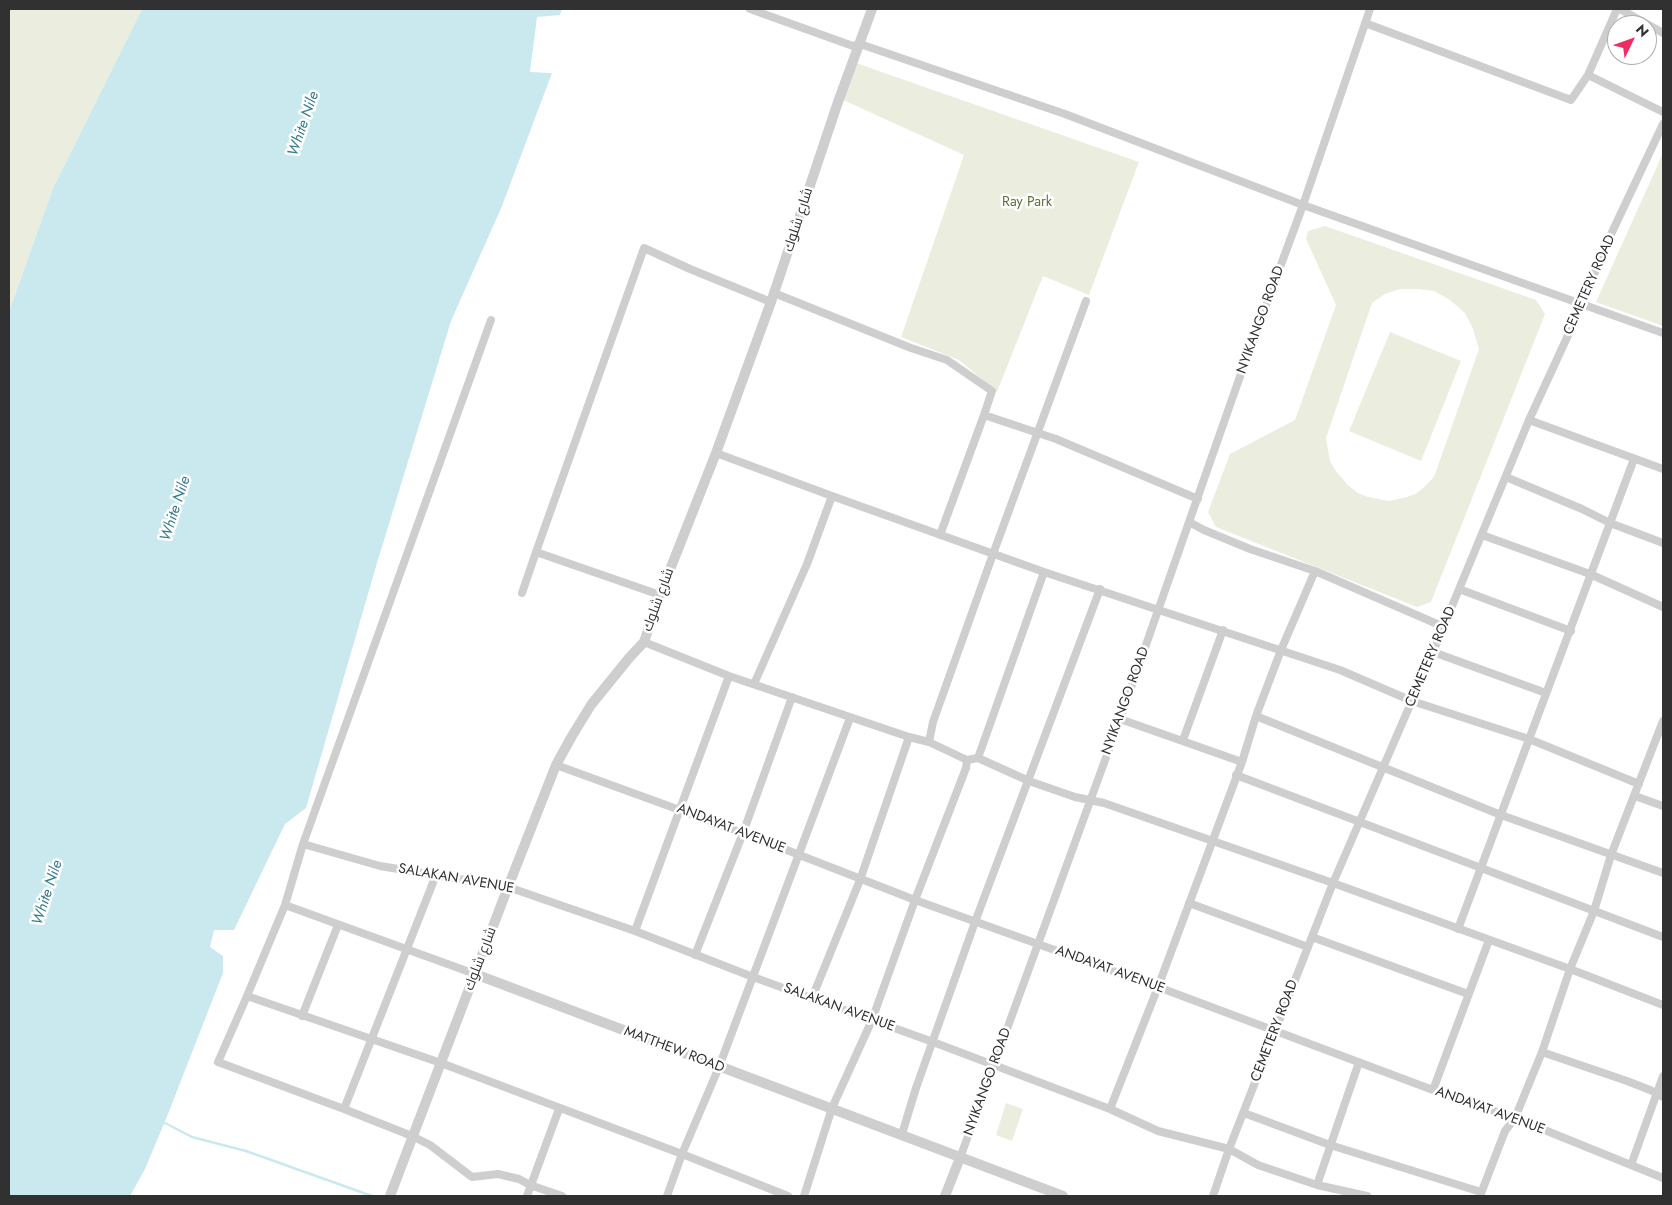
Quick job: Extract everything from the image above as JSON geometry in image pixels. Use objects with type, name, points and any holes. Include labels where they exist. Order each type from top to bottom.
[{"type":"street","points":[[750,9],[853,46],[860,44],[1065,114],[1303,205],[1663,333]]},
{"type":"street","name":"شارع شلوك","points":[[390,1196],[556,765],[591,705],[644,642],[773,297],[838,102],[872,9]]},
{"type":"street","name":"NYIKANGO ROAD","points":[[945,1196],[1120,719],[1303,205],[1370,9]]},
{"type":"street","points":[[1365,23],[1571,100],[1588,75],[1618,9],[1663,33]]},
{"type":"street","points":[[1588,75],[1663,112]]},
{"type":"street","name":"CEMETERY ROAD","points":[[1213,1196],[1229,1149],[1333,883],[1444,627],[1529,420],[1582,304],[1605,247],[1663,124]]},
{"type":"street","points":[[522,592],[644,248],[690,269],[947,360],[992,391],[940,535]]},
{"type":"street","points":[[928,742],[933,722],[993,554],[1086,301]]},
{"type":"street","points":[[491,320],[303,844],[285,905],[218,1062],[344,1108],[412,1136],[430,1145],[472,1177],[498,1174],[519,1179],[530,1185],[562,1196]]},
{"type":"street","points":[[984,415],[1038,433],[1198,499]]},
{"type":"street","points":[[1529,420],[1663,469]]},
{"type":"street","points":[[716,453],[1044,572],[1159,608],[1340,670],[1412,701],[1529,739],[1639,784]]},
{"type":"street","points":[[1458,929],[1634,459]]},
{"type":"street","points":[[1506,477],[1610,523],[1663,543]]},
{"type":"street","points":[[754,684],[806,564],[832,496]]},
{"type":"street","points":[[1189,522],[1250,549],[1315,571],[1444,627]]},
{"type":"street","points":[[1482,534],[1590,574],[1663,607]]},
{"type":"street","points":[[536,552],[660,595]]},
{"type":"street","points":[[1110,1110],[1242,762],[1256,716],[1281,650],[1315,571]]},
{"type":"street","points":[[978,758],[1044,572]]},
{"type":"street","points":[[902,1134],[975,922],[1100,589]]},
{"type":"street","points":[[1459,589],[1571,630]]},
{"type":"street","points":[[1183,740],[1223,630]]},
{"type":"street","points":[[644,642],[728,676],[909,738],[928,742],[967,760],[978,758],[1029,781],[1075,797],[1090,799],[1333,883],[1570,969],[1663,1005]]},
{"type":"street","points":[[1433,652],[1546,693]]},
{"type":"street","points":[[635,931],[728,676]]},
{"type":"street","points":[[695,955],[743,833],[792,697]]},
{"type":"street","points":[[1256,716],[1501,815],[1663,873]]},
{"type":"street","points":[[667,1196],[682,1154],[719,1068],[850,718]]},
{"type":"street","points":[[1120,719],[1242,762]]},
{"type":"street","points":[[1244,1113],[1330,1145],[1481,1194],[1504,1131],[1515,1118],[1542,1052],[1570,969],[1594,911],[1611,855],[1661,733],[1663,721]]},
{"type":"street","points":[[812,998],[860,880],[909,738]]},
{"type":"street","points":[[804,1196],[832,1108],[872,1020],[915,900],[966,768],[967,760]]},
{"type":"street","name":"ANDAYAT AVENUE","points":[[556,765],[743,833],[860,880],[1276,1030],[1433,1090],[1515,1118],[1663,1178]]},
{"type":"street","points":[[1236,775],[1663,937]]},
{"type":"street","points":[[1635,796],[1663,806]]},
{"type":"street","name":"SALAKAN AVENUE","points":[[303,844],[380,866],[508,887],[635,931],[753,977],[933,1042],[1110,1110],[1158,1131],[1229,1149],[1258,1165],[1317,1185],[1330,1186],[1367,1196]]},
{"type":"street","points":[[344,1108],[436,875]]},
{"type":"street","points":[[1189,903],[1308,947]]},
{"type":"street","name":"MATTHEW ROAD","points":[[285,905],[475,974],[719,1068],[902,1134],[960,1158],[1063,1196]]},
{"type":"street","points":[[302,1016],[338,925]]},
{"type":"street","points":[[1312,937],[1468,994]]},
{"type":"street","points":[[1433,1090],[1489,940]]},
{"type":"street","points":[[247,996],[441,1063],[788,1196]]},
{"type":"street","points":[[1542,1052],[1627,1081],[1660,1096]]},
{"type":"street","points":[[1317,1185],[1359,1062]]},
{"type":"street","points":[[1631,1165],[1660,1096],[1663,1076]]},
{"type":"street","points":[[527,1196],[559,1109]]},
{"type":"green space","points":[[9,9],[142,9],[53,188],[9,312]]},
{"type":"green space","name":"Ray Park","points":[[856,63],[1139,162],[1089,295],[1043,276],[997,392],[959,360],[901,337],[964,155],[843,100]]},
{"type":"green space","points":[[1663,153],[1663,326],[1596,302]]},
{"type":"green space","points":[[1325,226],[1536,300],[1545,314],[1431,602],[1417,607],[1216,527],[1208,512],[1230,454],[1295,420],[1336,305],[1306,239],[1308,231]],"holes":[[[1400,289],[1434,291],[1450,300],[1465,313],[1473,329],[1479,349],[1434,477],[1415,494],[1389,501],[1368,497],[1358,493],[1348,485],[1330,461],[1326,438],[1372,303],[1385,294]]]},
{"type":"green space","points":[[1390,332],[1461,361],[1421,461],[1349,431]]},
{"type":"green space","points":[[1006,1103],[1023,1109],[1012,1141],[996,1135]]},
{"type":"water","name":"White Nile","points":[[142,9],[562,9],[560,15],[537,17],[530,72],[552,73],[502,206],[451,321],[377,563],[306,808],[285,824],[234,930],[214,930],[210,947],[223,956],[223,973],[145,1169],[130,1196],[9,1196],[9,312],[53,188]]},
{"type":"waterway","points":[[165,1123],[192,1137],[246,1151],[372,1196]]}]
